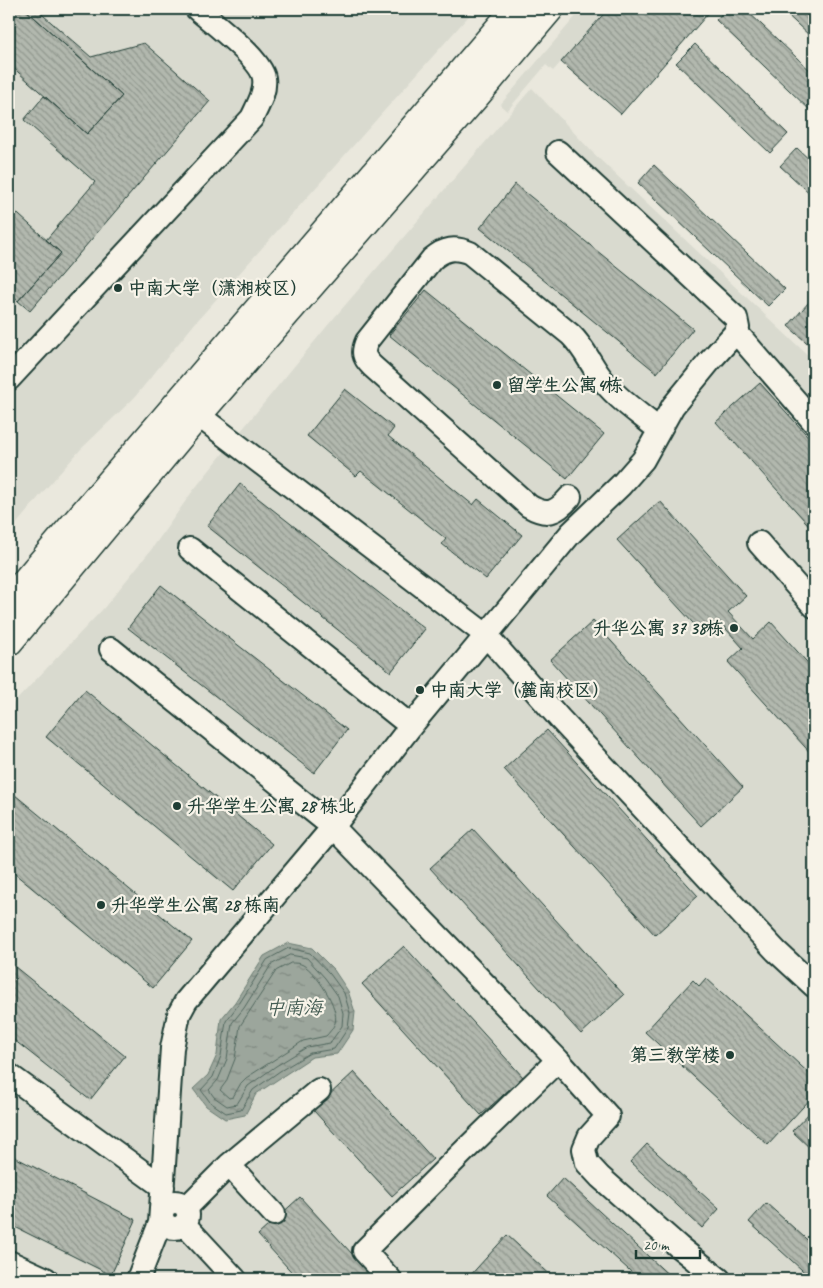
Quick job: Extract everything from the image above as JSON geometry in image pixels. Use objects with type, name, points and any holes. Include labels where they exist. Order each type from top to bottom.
[{"type":"main road","points":[[9,641],[193,403],[516,9]]},
{"type":"main road","points":[[9,600],[476,95],[549,9]]},
{"type":"street","points":[[11,371],[252,118],[263,96],[264,76],[252,57],[197,9]]},
{"type":"street","points":[[138,1279],[157,1233],[161,1212],[172,1048],[179,1014],[194,989],[333,826],[411,726],[571,533],[621,485],[643,460],[672,406],[738,328],[736,318],[558,152]]},
{"type":"street","points":[[570,497],[555,510],[548,512],[538,511],[529,506],[364,357],[363,351],[367,341],[432,259],[440,252],[451,248],[470,253],[571,335],[582,346],[599,376],[611,389],[659,430]]},
{"type":"street","points":[[736,332],[814,422]]},
{"type":"street","points":[[193,403],[490,630],[575,718],[784,942],[814,969]]},
{"type":"street","points":[[759,543],[814,606]]},
{"type":"street","points":[[190,550],[411,726]]},
{"type":"street","points":[[490,630],[560,719],[770,944],[814,986]]},
{"type":"street","points":[[111,649],[333,826],[558,1060],[608,1116],[589,1137],[584,1149],[587,1163],[600,1177],[679,1247],[719,1279]]},
{"type":"street","points":[[390,1279],[364,1251],[558,1060]]},
{"type":"street","points":[[9,1075],[163,1187]]},
{"type":"street","points":[[161,1212],[162,1220],[168,1227],[176,1228],[229,1165],[320,1090]]},
{"type":"street","points":[[229,1165],[274,1214]]},
{"type":"street","points":[[185,1216],[235,1279]]},
{"type":"street","points":[[9,1262],[46,1279]]},
{"type":"shaded area","name":"中南大学（潇湘校区）","points":[[9,9],[475,9],[196,322],[134,398],[81,449],[9,533]]},
{"type":"shaded area","points":[[582,9],[608,9],[553,71],[546,65],[507,111],[500,105]]},
{"type":"shaded area","name":"中南大学（麓南校区）","points":[[532,88],[595,155],[814,361],[814,1279],[9,1279],[9,708],[103,609],[151,550],[192,492],[328,325]]},
{"type":"water","name":"中南海","points":[[288,943],[312,948],[334,970],[348,991],[355,1012],[353,1030],[337,1054],[312,1057],[256,1094],[245,1115],[225,1119],[206,1106],[193,1089],[208,1075],[217,1055],[221,1019],[235,1002],[264,956]]},
{"type":"building","points":[[9,9],[25,9],[122,96],[87,134],[9,64]]},
{"type":"building","points":[[25,9],[36,9],[91,57],[144,43],[210,101],[30,311],[18,301],[61,253],[46,240],[95,182],[24,120],[44,96],[87,134],[122,96]]},
{"type":"building","points":[[608,9],[712,9],[621,114],[561,62]]},
{"type":"building","points":[[726,9],[745,9],[814,74],[813,113],[716,20]]},
{"type":"building","points":[[781,9],[814,9],[814,34],[811,37]]},
{"type":"building","points":[[695,44],[788,134],[770,153],[676,63]]},
{"type":"building","points":[[797,148],[814,164],[814,197],[780,166]]},
{"type":"building","points":[[654,165],[785,289],[768,306],[638,183]]},
{"type":"building","points":[[515,184],[693,329],[657,373],[480,228]]},
{"type":"building","points":[[9,206],[61,253],[18,301],[9,293]]},
{"type":"building","name":"留学生公寓4栋","points":[[426,290],[604,434],[567,479],[389,335]]},
{"type":"building","points":[[809,302],[814,307],[814,349],[788,326]]},
{"type":"building","points":[[760,383],[814,443],[814,531],[716,422]]},
{"type":"building","points":[[345,389],[394,428],[388,436],[473,505],[478,499],[522,535],[486,579],[442,544],[446,539],[361,471],[356,476],[307,436]]},
{"type":"building","points":[[240,484],[425,629],[391,672],[207,526]]},
{"type":"building","name":"升华公寓 37 38栋","points":[[660,501],[746,596],[728,612],[753,639],[771,622],[814,670],[814,757],[728,662],[743,648],[718,620],[703,634],[617,540]]},
{"type":"building","points":[[161,585],[347,730],[314,773],[128,628]]},
{"type":"building","points":[[593,621],[743,787],[701,826],[550,660]]},
{"type":"building","name":"升华学生公寓 28 栋北","points":[[85,690],[272,844],[233,891],[46,737]]},
{"type":"building","points":[[547,730],[698,896],[655,935],[504,769]]},
{"type":"building","name":"升华学生公寓 28 栋南","points":[[9,790],[192,941],[153,988],[9,869]]},
{"type":"building","points":[[473,829],[624,995],[581,1034],[430,868]]},
{"type":"building","points":[[404,946],[523,1077],[481,1115],[362,984]]},
{"type":"building","points":[[9,962],[125,1056],[90,1100],[9,1036]]},
{"type":"building","name":"第三教学楼","points":[[706,978],[814,1078],[810,1082],[814,1086],[814,1095],[768,1145],[645,1032],[693,980],[699,986]]},
{"type":"building","points":[[354,1072],[433,1159],[392,1196],[313,1110]]},
{"type":"building","points":[[814,1108],[814,1152],[792,1131]]},
{"type":"building","points":[[647,1144],[719,1209],[702,1228],[630,1162]]},
{"type":"building","points":[[9,1154],[136,1220],[111,1275],[9,1224]]},
{"type":"building","points":[[563,1178],[673,1279],[639,1279],[547,1196]]},
{"type":"building","points":[[300,1197],[375,1279],[298,1279],[258,1235]]},
{"type":"building","points":[[766,1203],[814,1246],[814,1279],[749,1222]]},
{"type":"building","points":[[507,1235],[555,1279],[467,1279]]},
{"type":"place","name":"中南大学（潇湘校区）","points":[[118,288]]},
{"type":"place","name":"留学生公寓4栋","points":[[497,385]]},
{"type":"place","name":"升华公寓 37 38栋","points":[[734,628]]},
{"type":"place","name":"中南大学（麓南校区）","points":[[420,690]]},
{"type":"place","name":"升华学生公寓 28 栋北","points":[[177,806]]},
{"type":"place","name":"升华学生公寓 28 栋南","points":[[101,905]]},
{"type":"place","name":"第三教学楼","points":[[730,1055]]}]
